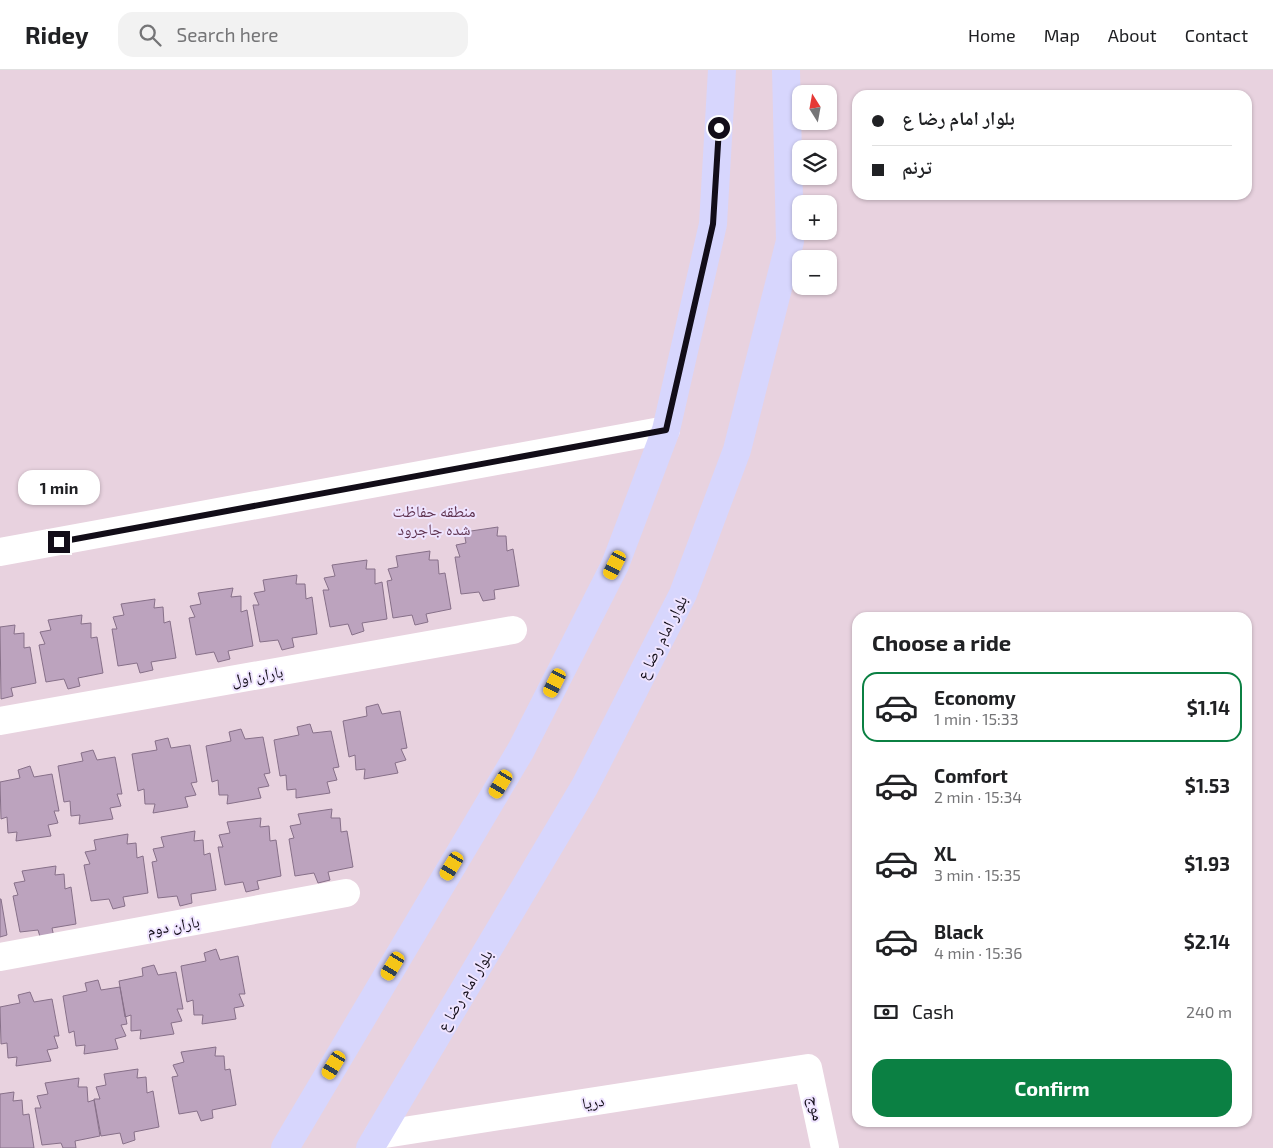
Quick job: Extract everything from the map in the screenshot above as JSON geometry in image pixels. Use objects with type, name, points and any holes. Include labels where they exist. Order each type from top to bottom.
[{"type":"main road","points":[[285,1148],[521,750],[615,565],[666,430],[713,224],[722,70]]},
{"type":"main road","name":"بلوار امام رضا ع","points":[[374,1142],[585,786],[683,594],[737,450],[790,241],[786,70]]},
{"type":"street","points":[[0,552],[666,430]]},
{"type":"street","name":"باران اول","points":[[0,721],[513,630]]},
{"type":"street","name":"باران دوم","points":[[0,957],[346,893]]},
{"type":"street","name":"دریا","points":[[374,1142],[808,1068]]},
{"type":"street","name":"موج","points":[[808,1068],[825,1148]]},
{"type":"green space","name":"منطقه حفاظت شده جاجرود","points":[[0,70],[1273,70],[1273,1148],[0,1148]]},
{"type":"building","points":[[498,527],[497,536],[506,536],[507,551],[513,549],[519,586],[494,590],[495,599],[483,601],[479,592],[461,594],[455,557],[460,557],[456,545],[466,543],[464,532]]},
{"type":"building","points":[[430,551],[429,560],[438,560],[439,574],[445,573],[451,609],[426,614],[428,622],[415,625],[412,615],[393,618],[387,581],[392,580],[388,569],[398,567],[396,556]]},
{"type":"building","points":[[367,560],[366,569],[375,569],[375,584],[382,582],[387,619],[362,623],[364,631],[352,635],[348,624],[330,627],[323,590],[329,590],[324,578],[335,576],[332,565]]},
{"type":"building","points":[[297,575],[296,584],[305,584],[306,599],[312,597],[317,634],[292,638],[294,647],[282,650],[278,640],[260,642],[253,605],[259,605],[254,593],[265,591],[263,580]]},
{"type":"building","points":[[233,588],[231,597],[241,596],[241,612],[247,610],[253,646],[228,651],[230,659],[218,662],[214,652],[196,655],[189,618],[195,617],[190,606],[201,604],[198,593]]},
{"type":"building","points":[[155,599],[154,608],[163,607],[164,623],[170,621],[176,658],[151,662],[153,670],[140,673],[137,663],[118,666],[112,629],[117,629],[113,617],[124,615],[121,604]]},
{"type":"building","points":[[82,615],[81,624],[91,623],[91,638],[97,637],[103,673],[78,678],[80,686],[68,689],[64,679],[46,682],[39,645],[45,644],[40,632],[51,630],[48,620]]},
{"type":"building","points":[[15,625],[14,634],[24,633],[24,648],[30,647],[36,683],[11,688],[13,696],[1,699],[0,627]]},
{"type":"building","points":[[378,704],[382,714],[400,711],[407,748],[401,749],[406,760],[395,763],[398,773],[364,779],[365,769],[356,770],[355,755],[349,757],[343,721],[367,716],[366,707]]},
{"type":"building","points":[[310,724],[313,733],[331,731],[339,767],[333,768],[337,780],[327,782],[330,793],[296,798],[296,789],[287,790],[286,775],[280,776],[274,740],[299,735],[297,727]]},
{"type":"building","points":[[241,729],[245,739],[263,737],[270,773],[264,774],[269,786],[258,788],[261,798],[227,804],[228,795],[219,795],[218,780],[212,782],[206,746],[231,741],[229,732]]},
{"type":"building","points":[[168,738],[171,748],[190,745],[197,782],[191,783],[196,795],[185,797],[188,807],[153,813],[155,804],[145,804],[144,789],[138,791],[132,754],[157,750],[155,741]]},
{"type":"building","points":[[93,750],[97,760],[115,757],[122,794],[117,794],[121,806],[110,808],[113,819],[79,824],[80,815],[71,816],[70,801],[64,802],[58,766],[83,761],[81,753]]},
{"type":"building","points":[[30,766],[34,777],[52,774],[59,811],[54,811],[58,823],[48,825],[51,836],[16,841],[17,832],[8,833],[7,817],[1,819],[0,782],[20,778],[18,770]]},
{"type":"building","points":[[332,809],[331,818],[340,818],[341,832],[347,831],[353,867],[328,872],[330,880],[318,883],[314,873],[295,876],[289,839],[294,838],[290,826],[301,824],[298,814]]},
{"type":"building","points":[[261,818],[260,827],[269,826],[270,841],[276,840],[281,876],[257,881],[259,889],[246,892],[243,882],[225,885],[218,847],[223,847],[219,835],[230,833],[227,822]]},
{"type":"building","points":[[195,831],[194,841],[203,840],[204,855],[210,853],[216,890],[191,894],[192,903],[180,906],[177,896],[158,898],[152,862],[157,861],[153,849],[164,847],[161,837]]},
{"type":"building","points":[[128,834],[127,844],[136,843],[137,858],[143,856],[148,893],[123,897],[125,906],[113,909],[109,899],[91,901],[84,865],[90,864],[85,852],[96,850],[94,840]]},
{"type":"building","points":[[56,866],[55,875],[64,874],[65,889],[71,887],[76,924],[52,928],[54,937],[41,940],[38,930],[20,932],[13,896],[18,895],[14,883],[25,881],[22,871]]},
{"type":"building","points":[[0,899],[7,935],[0,937]]},
{"type":"building","points":[[216,949],[220,960],[238,956],[245,994],[239,994],[244,1006],[234,1008],[236,1019],[202,1024],[203,1015],[194,1015],[193,1000],[187,1002],[181,966],[206,961],[204,953]]},
{"type":"building","points":[[154,965],[158,975],[176,972],[183,1009],[177,1009],[182,1021],[171,1023],[174,1034],[140,1039],[141,1030],[131,1031],[131,1015],[125,1017],[119,981],[143,976],[142,968]]},
{"type":"building","points":[[98,980],[101,990],[120,987],[127,1024],[121,1025],[126,1036],[115,1039],[118,1049],[84,1054],[85,1045],[76,1046],[74,1031],[69,1033],[63,996],[87,991],[85,983]]},
{"type":"building","points":[[30,992],[34,1002],[52,999],[59,1036],[54,1036],[58,1048],[47,1050],[51,1061],[16,1066],[17,1057],[8,1058],[7,1043],[1,1044],[0,1007],[20,1003],[18,995]]},
{"type":"building","points":[[216,1047],[215,1056],[224,1056],[225,1070],[230,1069],[236,1105],[212,1110],[213,1118],[201,1121],[197,1111],[179,1114],[172,1077],[178,1076],[173,1065],[184,1062],[181,1052]]},
{"type":"building","points":[[138,1069],[137,1078],[146,1077],[147,1093],[153,1091],[159,1127],[134,1132],[135,1140],[123,1144],[120,1133],[101,1136],[94,1099],[100,1099],[96,1087],[106,1085],[104,1074]]},
{"type":"building","points":[[79,1078],[78,1087],[87,1087],[88,1102],[94,1100],[100,1136],[75,1141],[76,1148],[63,1148],[61,1143],[42,1145],[35,1108],[41,1108],[37,1096],[48,1094],[45,1083]]},
{"type":"building","points":[[14,1092],[13,1101],[22,1100],[23,1115],[29,1114],[34,1148],[0,1148],[0,1094]]},
{"type":"route","points":[[59,542],[666,430],[713,224],[719,128]]}]
